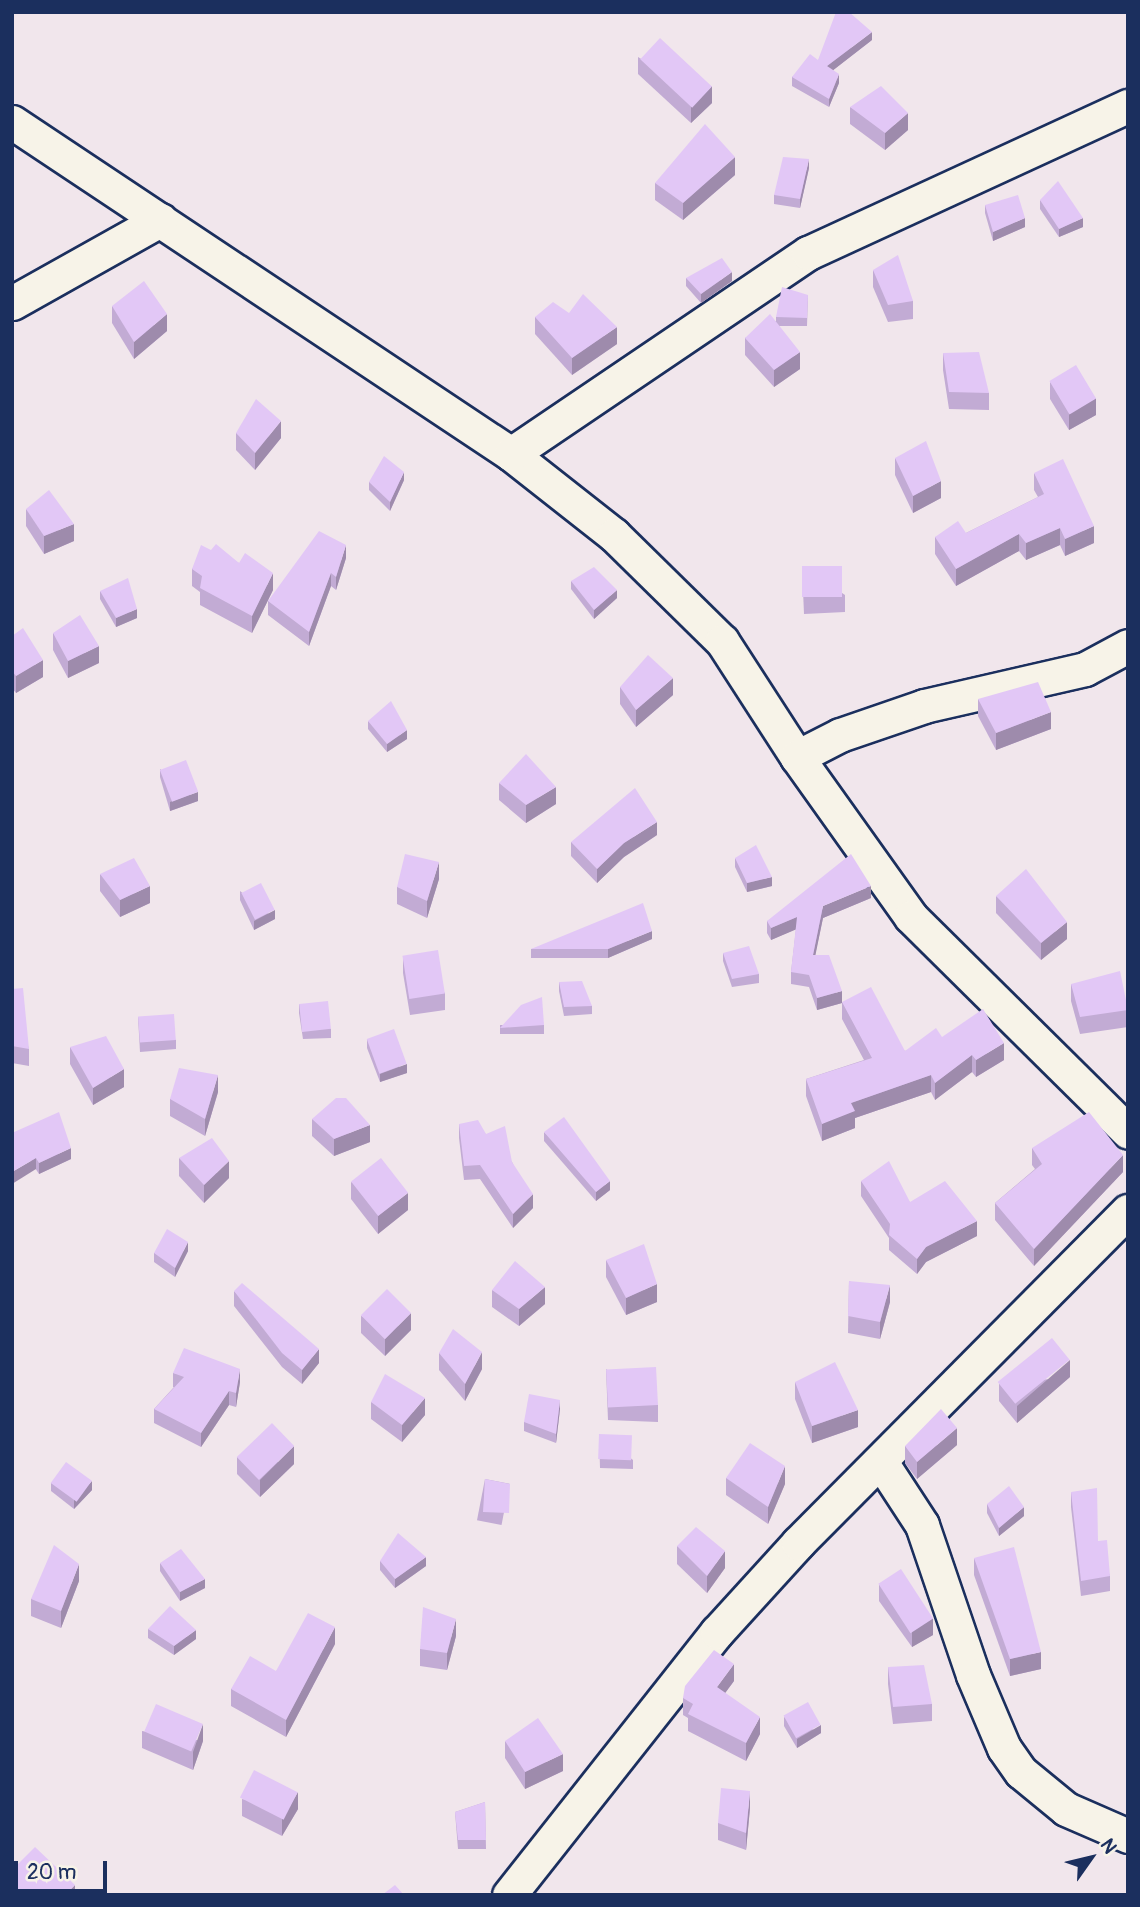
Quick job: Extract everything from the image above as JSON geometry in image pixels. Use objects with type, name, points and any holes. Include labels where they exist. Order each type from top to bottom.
[{"type":"street","points":[[511,454],[808,253],[1128,106]]},
{"type":"street","points":[[12,122],[511,454],[614,535],[722,641],[797,757],[911,917],[1128,1132]]},
{"type":"street","points":[[12,303],[160,220]]},
{"type":"street","points":[[797,757],[840,735],[924,706],[1085,669],[1128,646]]},
{"type":"street","points":[[509,1895],[718,1632],[798,1543],[1128,1211]]},
{"type":"street","points":[[881,1462],[922,1525],[973,1675],[1004,1748],[1021,1772],[1066,1809],[1128,1836]]},
{"type":"building","points":[[836,12],[849,12],[872,32],[827,66],[839,74],[829,99],[792,77],[810,54],[818,60]]},
{"type":"building","points":[[660,38],[712,86],[692,108],[640,59]]},
{"type":"building","points":[[881,86],[908,113],[885,133],[850,107]]},
{"type":"building","points":[[705,124],[735,157],[683,203],[655,183]]},
{"type":"building","points":[[783,157],[809,159],[800,199],[774,195]]},
{"type":"building","points":[[1058,181],[1083,218],[1059,229],[1040,200]]},
{"type":"building","points":[[1018,195],[1025,218],[993,232],[985,205]]},
{"type":"building","points":[[898,255],[913,301],[888,305],[873,270]]},
{"type":"building","points":[[722,258],[732,272],[701,294],[686,278]]},
{"type":"building","points":[[144,281],[167,314],[134,342],[112,306]]},
{"type":"building","points":[[782,287],[808,295],[807,318],[776,317]]},
{"type":"building","points":[[583,294],[617,327],[572,358],[535,317],[553,302],[569,313]]},
{"type":"building","points":[[770,314],[800,352],[774,370],[745,338]]},
{"type":"building","points":[[979,352],[989,393],[949,392],[943,353]]},
{"type":"building","points":[[1076,365],[1096,398],[1070,414],[1049,381]]},
{"type":"building","points":[[256,399],[281,421],[255,453],[236,433]]},
{"type":"building","points":[[926,441],[941,481],[913,496],[895,458]]},
{"type":"building","points":[[384,456],[404,472],[390,502],[369,482]]},
{"type":"building","points":[[1063,459],[1094,526],[1065,539],[1060,528],[1026,543],[1019,534],[956,569],[935,537],[958,521],[966,533],[1044,494],[1034,473]]},
{"type":"building","points":[[49,490],[74,524],[44,536],[26,509]]},
{"type":"building","points":[[319,531],[346,545],[336,577],[331,573],[309,632],[268,601]]},
{"type":"building","points":[[216,544],[239,563],[245,553],[273,573],[252,616],[200,588],[202,576],[192,569],[201,545],[211,550]]},
{"type":"building","points":[[802,566],[842,566],[842,597],[802,597]]},
{"type":"building","points":[[594,567],[617,590],[594,610],[571,581]]},
{"type":"building","points":[[128,578],[137,609],[116,618],[100,591]]},
{"type":"building","points":[[80,615],[99,646],[68,661],[53,633]]},
{"type":"building","points":[[23,628],[43,660],[16,676],[12,671],[12,636]]},
{"type":"building","points":[[648,655],[673,678],[636,710],[620,687]]},
{"type":"building","points":[[1038,682],[1051,712],[996,733],[978,699]]},
{"type":"building","points":[[391,701],[407,730],[387,744],[368,721]]},
{"type":"building","points":[[526,754],[556,787],[526,805],[499,783]]},
{"type":"building","points":[[186,760],[198,792],[172,802],[160,770]]},
{"type":"building","points":[[635,788],[657,822],[624,843],[597,869],[571,842]]},
{"type":"building","points":[[756,845],[772,877],[747,883],[735,858]]},
{"type":"building","points":[[405,854],[439,862],[427,901],[397,887]]},
{"type":"building","points":[[851,854],[871,886],[823,906],[813,955],[829,955],[842,991],[817,998],[809,975],[791,972],[797,917],[771,928],[767,921]]},
{"type":"building","points":[[134,858],[150,886],[120,900],[100,874]]},
{"type":"building","points":[[1026,869],[1067,922],[1041,943],[996,896]]},
{"type":"building","points":[[261,883],[275,910],[255,920],[241,893]]},
{"type":"building","points":[[643,903],[652,931],[608,949],[531,949]]},
{"type":"building","points":[[749,946],[759,974],[732,979],[723,953]]},
{"type":"building","points":[[438,950],[445,993],[409,999],[402,956]]},
{"type":"building","points":[[1120,971],[1128,1010],[1080,1017],[1071,984]]},
{"type":"building","points":[[582,981],[592,1006],[564,1007],[559,982]]},
{"type":"building","points":[[871,987],[905,1051],[936,1028],[942,1037],[983,1009],[1004,1043],[976,1060],[972,1055],[935,1083],[931,1075],[851,1103],[855,1111],[822,1124],[806,1079],[872,1058],[842,1002]]},
{"type":"building","points":[[23,988],[29,1049],[12,1046],[12,989]]},
{"type":"building","points":[[542,997],[544,1025],[500,1028],[521,1005]]},
{"type":"building","points":[[328,1001],[331,1029],[302,1032],[299,1004]]},
{"type":"building","points":[[174,1014],[176,1040],[140,1042],[138,1017]]},
{"type":"building","points":[[394,1029],[407,1064],[379,1074],[367,1039]]},
{"type":"building","points":[[106,1036],[124,1069],[93,1088],[70,1047]]},
{"type":"building","points":[[179,1068],[218,1075],[205,1119],[170,1099]]},
{"type":"building","points":[[336,1098],[346,1098],[370,1125],[334,1139],[312,1119]]},
{"type":"building","points":[[59,1112],[71,1148],[39,1163],[36,1158],[12,1172],[12,1133]]},
{"type":"building","points":[[1089,1112],[1123,1155],[1034,1249],[995,1203],[1042,1164],[1032,1148]]},
{"type":"building","points":[[564,1117],[610,1181],[596,1192],[544,1132]]},
{"type":"building","points":[[478,1120],[486,1134],[505,1126],[512,1162],[533,1194],[513,1214],[480,1165],[464,1166],[459,1124]]},
{"type":"building","points":[[212,1138],[229,1161],[204,1185],[179,1158]]},
{"type":"building","points":[[381,1158],[408,1193],[378,1216],[351,1181]]},
{"type":"building","points":[[889,1161],[910,1202],[945,1181],[977,1221],[926,1247],[917,1259],[889,1235],[890,1224],[861,1181]]},
{"type":"building","points":[[167,1229],[188,1242],[175,1268],[154,1253]]},
{"type":"building","points":[[644,1244],[657,1284],[626,1298],[606,1260]]},
{"type":"building","points":[[515,1261],[545,1287],[519,1309],[492,1290]]},
{"type":"building","points":[[849,1281],[890,1285],[880,1322],[848,1316]]},
{"type":"building","points":[[242,1283],[319,1349],[302,1370],[282,1353],[234,1291]]},
{"type":"building","points":[[387,1289],[411,1313],[385,1339],[361,1315]]},
{"type":"building","points":[[453,1329],[482,1352],[465,1384],[439,1353]]},
{"type":"building","points":[[1052,1338],[1070,1360],[1015,1404],[998,1382]]},
{"type":"building","points":[[184,1348],[240,1369],[236,1393],[229,1391],[201,1433],[154,1409],[184,1377],[173,1373]]},
{"type":"building","points":[[835,1362],[858,1410],[812,1426],[795,1382]]},
{"type":"building","points":[[656,1367],[658,1405],[608,1408],[606,1370]]},
{"type":"building","points":[[385,1374],[425,1398],[402,1425],[371,1402]]},
{"type":"building","points":[[529,1394],[560,1400],[556,1434],[524,1422]]},
{"type":"building","points":[[941,1409],[957,1428],[917,1462],[905,1446]]},
{"type":"building","points":[[272,1423],[294,1446],[259,1480],[237,1457]]},
{"type":"building","points":[[599,1434],[632,1435],[631,1460],[598,1459]]},
{"type":"building","points":[[750,1443],[785,1466],[768,1507],[726,1478]]},
{"type":"building","points":[[66,1462],[92,1481],[77,1502],[51,1483]]},
{"type":"building","points":[[485,1479],[510,1484],[509,1513],[483,1512]]},
{"type":"building","points":[[1009,1486],[1024,1507],[999,1528],[987,1504]]},
{"type":"building","points":[[1097,1488],[1098,1541],[1107,1540],[1110,1576],[1081,1581],[1071,1492]]},
{"type":"building","points":[[696,1527],[725,1551],[707,1576],[677,1546]]},
{"type":"building","points":[[398,1533],[426,1557],[395,1579],[380,1561]]},
{"type":"building","points":[[54,1545],[79,1564],[61,1611],[31,1599]]},
{"type":"building","points":[[1014,1547],[1041,1652],[1010,1659],[974,1558]]},
{"type":"building","points":[[181,1549],[205,1579],[180,1592],[160,1563]]},
{"type":"building","points":[[901,1569],[933,1618],[910,1633],[878,1584]]},
{"type":"building","points":[[170,1606],[196,1630],[174,1646],[148,1629]]},
{"type":"building","points":[[423,1607],[456,1619],[447,1653],[420,1649]]},
{"type":"building","points":[[308,1613],[335,1627],[286,1720],[231,1689],[250,1656],[276,1671]]},
{"type":"building","points":[[714,1650],[734,1664],[717,1687],[760,1717],[746,1743],[688,1714],[693,1704],[683,1698],[685,1686]]},
{"type":"building","points":[[924,1665],[932,1704],[893,1707],[888,1667]]},
{"type":"building","points":[[808,1702],[821,1725],[796,1738],[784,1716]]},
{"type":"building","points":[[156,1704],[203,1724],[191,1752],[144,1732]]},
{"type":"building","points":[[538,1718],[563,1754],[525,1772],[505,1741]]},
{"type":"building","points":[[254,1770],[298,1792],[284,1820],[240,1798]]},
{"type":"building","points":[[721,1788],[750,1791],[746,1833],[718,1823]]},
{"type":"building","points":[[485,1802],[486,1840],[458,1840],[455,1812]]},
{"type":"building","points":[[35,1847],[75,1885],[65,1895],[12,1895],[12,1870]]},
{"type":"building","points":[[395,1885],[404,1895],[382,1895]]}]
